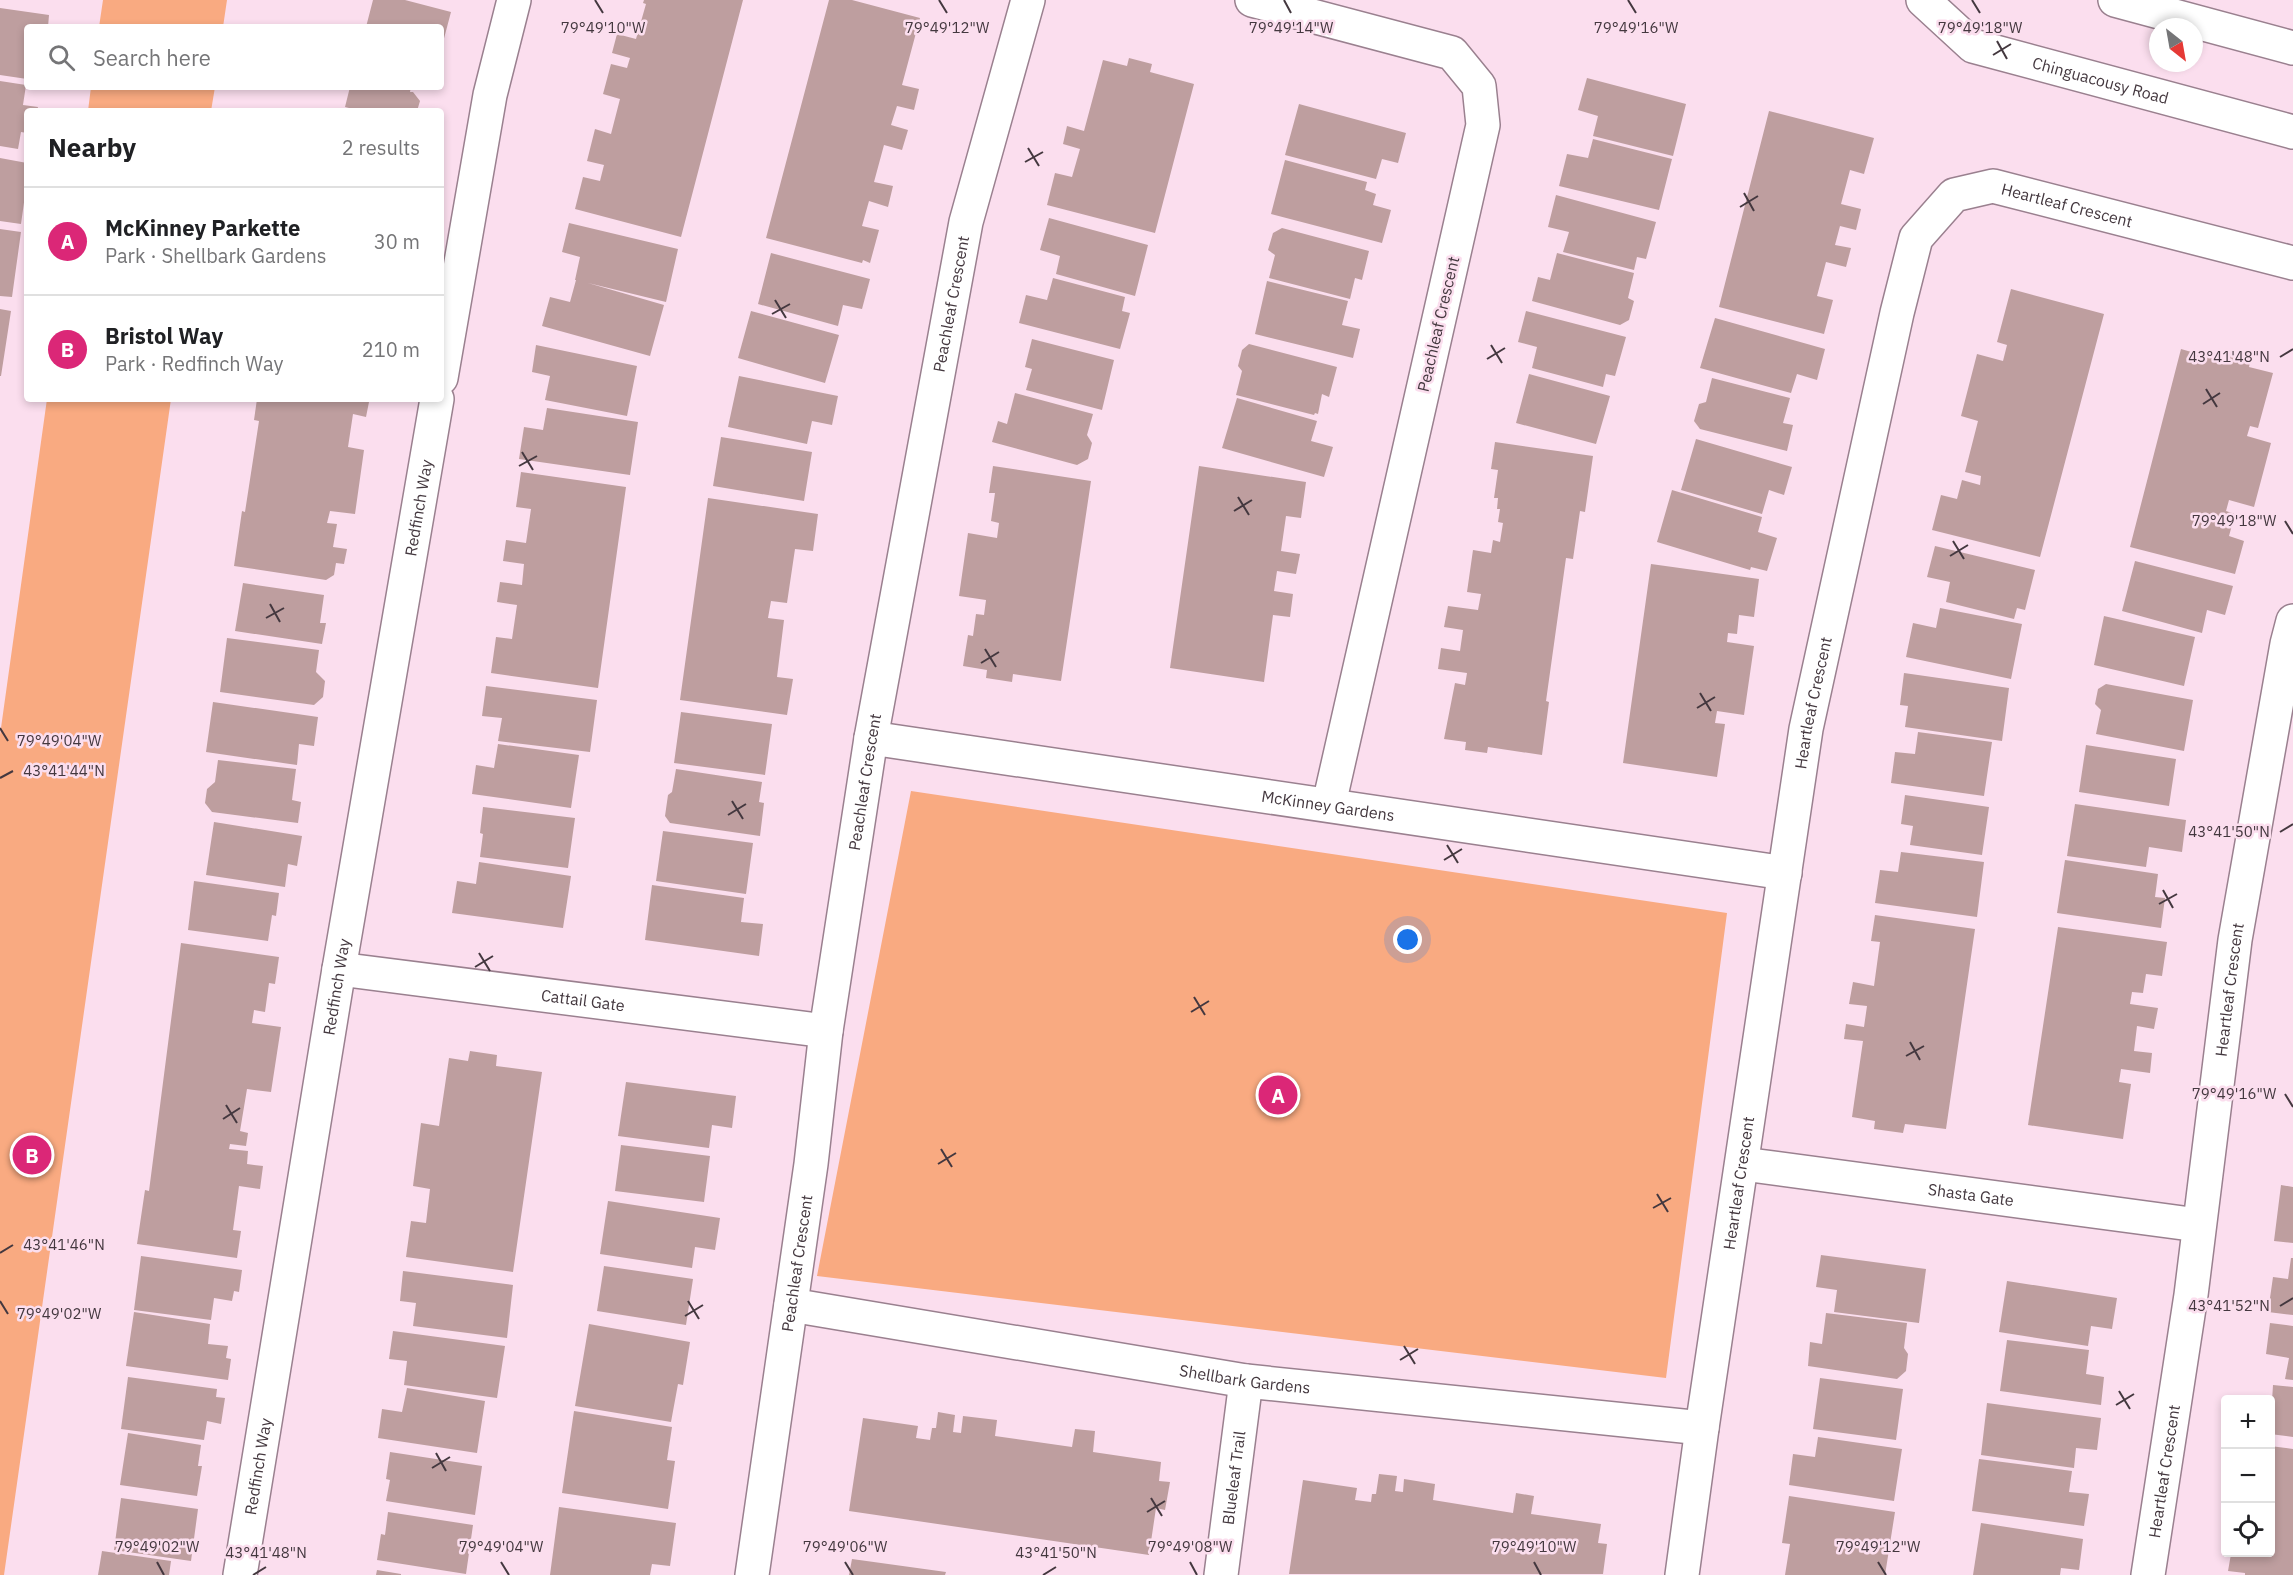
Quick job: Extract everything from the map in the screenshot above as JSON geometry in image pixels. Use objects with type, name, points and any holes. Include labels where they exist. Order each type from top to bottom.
[{"type":"street","points":[[444,361],[490,95],[514,0]]},
{"type":"street","name":"Peachleaf Crescent","points":[[752,1575],[811,1164],[826,1031],[871,738],[966,222],[1028,0]]},
{"type":"street","name":"Peachleaf Crescent","points":[[1252,0],[1452,53],[1479,86],[1483,125],[1329,804]]},
{"type":"street","name":"Chinguacousy Road","points":[[1923,0],[1973,46],[2293,132]]},
{"type":"street","points":[[2115,0],[2293,48]]},
{"type":"street","name":"Heartleaf Crescent","points":[[1682,1575],[1806,729],[1897,313],[1916,238],[1954,195],[1993,186],[2293,263]]},
{"type":"street","name":"Redfinch Way","points":[[240,1575],[339,969],[436,402]]},
{"type":"street","name":"Heartleaf Crescent","points":[[2148,1575],[2191,1295],[2235,940],[2293,621]]},
{"type":"street","name":"McKinney Gardens","points":[[871,738],[1785,873]]},
{"type":"street","name":"Cattail Gate","points":[[339,969],[826,1031]]},
{"type":"street","name":"Shasta Gate","points":[[1743,1164],[2198,1225]]},
{"type":"street","name":"Shellbark Gardens","points":[[791,1305],[1246,1381],[1702,1428]]},
{"type":"street","name":"Blueleaf Trail","points":[[1221,1575],[1246,1381]]},
{"type":"shaded area","points":[[103,0],[227,0],[223,24],[99,24]]},
{"type":"shaded area","points":[[91,90],[214,90],[212,108],[88,108]]},
{"type":"shaded area","points":[[47,402],[171,402],[4,1575],[0,1575],[0,735]]},
{"type":"shaded area","points":[[911,791],[1727,913],[1666,1378],[817,1276]]},
{"type":"building","points":[[373,0],[405,0],[451,12],[444,38],[444,24],[367,24]]},
{"type":"building","points":[[644,0],[743,0],[681,237],[575,209],[583,177],[600,181],[604,165],[587,161],[595,129],[611,134],[620,99],[603,94],[611,64],[627,68],[630,58],[612,53],[617,34],[636,39],[646,4],[643,3]]},
{"type":"building","points":[[829,0],[852,0],[920,18],[902,85],[919,89],[914,110],[897,106],[891,125],[908,130],[902,150],[884,145],[874,182],[893,186],[888,207],[869,201],[862,226],[879,230],[870,263],[863,260],[862,263],[766,238]]},
{"type":"building","points":[[0,8],[49,15],[48,24],[24,24],[24,79],[0,75]]},
{"type":"building","points":[[1129,58],[1152,64],[1150,72],[1194,84],[1155,233],[1047,205],[1055,173],[1072,177],[1080,149],[1063,144],[1067,126],[1084,131],[1103,60],[1127,66]]},
{"type":"building","points":[[1587,78],[1686,104],[1673,156],[1593,136],[1598,116],[1578,110]]},
{"type":"building","points":[[0,81],[24,85],[23,105],[38,108],[24,108],[24,132],[21,132],[18,149],[0,146]]},
{"type":"building","points":[[349,90],[410,90],[420,101],[418,108],[345,107]]},
{"type":"building","points":[[1299,104],[1406,133],[1398,163],[1382,159],[1376,179],[1285,155]]},
{"type":"building","points":[[1769,111],[1874,138],[1864,174],[1850,170],[1841,204],[1861,209],[1856,230],[1840,226],[1835,245],[1851,248],[1846,267],[1826,262],[1817,296],[1833,300],[1824,334],[1719,307]]},
{"type":"building","points":[[1593,139],[1672,159],[1659,210],[1559,186],[1567,154],[1588,158]]},
{"type":"building","points":[[0,158],[24,162],[24,202],[21,224],[0,221]]},
{"type":"building","points":[[1285,160],[1367,182],[1365,190],[1376,194],[1373,205],[1391,210],[1382,243],[1271,214]]},
{"type":"building","points":[[1556,195],[1656,222],[1646,259],[1637,257],[1634,270],[1563,252],[1569,232],[1548,227]]},
{"type":"building","points":[[1049,218],[1148,245],[1135,296],[1056,274],[1060,256],[1040,250]]},
{"type":"building","points":[[569,223],[678,249],[666,302],[588,283],[664,305],[650,356],[542,326],[550,297],[570,302],[576,280],[580,257],[562,252]]},
{"type":"building","points":[[1282,228],[1369,251],[1362,280],[1355,278],[1350,299],[1269,278],[1275,255],[1268,250],[1273,233]]},
{"type":"building","points":[[0,229],[21,232],[12,297],[0,296]]},
{"type":"building","points":[[771,253],[870,279],[862,309],[843,305],[838,326],[758,304]]},
{"type":"building","points":[[1557,253],[1634,273],[1628,298],[1634,301],[1629,320],[1620,325],[1532,301],[1538,277],[1550,280]]},
{"type":"building","points":[[1053,278],[1125,297],[1122,311],[1130,313],[1120,349],[1019,323],[1026,295],[1047,300]]},
{"type":"building","points":[[1267,281],[1348,301],[1342,325],[1360,329],[1353,358],[1255,334]]},
{"type":"building","points":[[2011,289],[2104,314],[2040,557],[1932,530],[1941,495],[1957,499],[1962,480],[1980,485],[1981,476],[1965,472],[1978,421],[1961,416],[1977,354],[2003,361],[2007,345],[1997,342]]},
{"type":"building","points":[[0,309],[11,311],[1,376],[0,376]]},
{"type":"building","points":[[751,311],[839,335],[825,383],[738,358]]},
{"type":"building","points":[[1526,311],[1626,337],[1615,376],[1606,374],[1603,387],[1532,368],[1537,347],[1518,342]]},
{"type":"building","points":[[1715,318],[1825,349],[1817,380],[1797,374],[1791,393],[1700,368]]},
{"type":"building","points":[[1032,339],[1114,360],[1102,410],[1026,390],[1032,369],[1025,367]]},
{"type":"building","points":[[1249,344],[1337,367],[1329,397],[1322,394],[1318,414],[1314,415],[1236,395],[1242,371],[1238,366],[1242,350]]},
{"type":"building","points":[[536,345],[637,366],[627,416],[545,400],[550,376],[532,372]]},
{"type":"building","points":[[2181,349],[2226,362],[2229,351],[2251,357],[2249,367],[2273,373],[2258,428],[2250,426],[2247,436],[2271,443],[2254,507],[2229,500],[2226,511],[2235,514],[2229,536],[2244,541],[2235,574],[2130,547]]},
{"type":"building","points":[[1529,374],[1610,396],[1596,444],[1516,423]]},
{"type":"building","points":[[739,376],[838,396],[832,425],[812,421],[807,444],[728,427]]},
{"type":"building","points":[[1712,378],[1790,398],[1783,423],[1793,425],[1787,451],[1700,429],[1694,421],[1699,404],[1706,402]]},
{"type":"building","points":[[1015,393],[1093,414],[1087,435],[1092,443],[1088,459],[1077,465],[992,442],[998,421],[1007,424]]},
{"type":"building","points":[[1237,398],[1317,421],[1311,441],[1333,447],[1324,477],[1222,448]]},
{"type":"building","points":[[257,402],[369,402],[366,417],[353,414],[348,447],[364,450],[355,514],[330,511],[327,523],[337,524],[333,547],[347,549],[344,564],[336,563],[334,575],[326,580],[234,566],[259,421],[254,420]]},
{"type":"building","points":[[547,408],[638,422],[630,475],[519,459],[524,427],[543,430]]},
{"type":"building","points":[[721,437],[812,452],[804,501],[713,486]]},
{"type":"building","points":[[1696,439],[1792,467],[1784,495],[1769,490],[1762,514],[1681,490]]},
{"type":"building","points":[[1495,442],[1593,456],[1585,512],[1580,511],[1573,559],[1566,558],[1546,701],[1549,702],[1542,755],[1488,747],[1487,753],[1465,750],[1466,742],[1444,739],[1455,683],[1465,685],[1467,673],[1438,669],[1441,648],[1460,651],[1463,630],[1444,627],[1448,606],[1478,610],[1481,594],[1467,592],[1473,550],[1491,553],[1493,540],[1500,542],[1503,523],[1498,522],[1500,509],[1497,509],[1498,498],[1494,498],[1498,470],[1491,469]]},
{"type":"building","points":[[993,466],[1091,481],[1061,681],[1013,674],[1012,682],[986,678],[987,670],[963,666],[968,635],[973,636],[976,614],[984,615],[986,600],[959,596],[968,533],[997,538],[999,523],[991,521],[995,493],[989,493]]},
{"type":"building","points":[[1199,466],[1306,482],[1301,518],[1286,516],[1281,551],[1300,554],[1296,574],[1277,571],[1274,591],[1293,594],[1290,617],[1273,615],[1264,682],[1170,668]]},
{"type":"building","points":[[521,472],[626,487],[598,688],[491,673],[496,637],[512,639],[517,605],[497,602],[500,582],[522,585],[524,564],[503,561],[506,540],[526,543],[531,509],[516,507]]},
{"type":"building","points":[[1672,490],[1762,517],[1758,532],[1777,538],[1767,571],[1751,567],[1750,570],[1657,542]]},
{"type":"building","points":[[708,498],[818,514],[813,551],[795,549],[787,603],[771,601],[768,618],[784,620],[777,677],[793,679],[787,715],[680,700]]},
{"type":"building","points":[[1935,546],[2035,570],[2025,610],[2017,608],[2014,619],[1946,602],[1950,582],[1927,577]]},
{"type":"building","points":[[2135,561],[2233,586],[2225,615],[2207,610],[2202,633],[2122,611]]},
{"type":"building","points":[[1651,564],[1759,579],[1754,617],[1739,615],[1737,634],[1728,633],[1727,642],[1754,646],[1744,715],[1717,711],[1715,723],[1725,724],[1717,777],[1623,763]]},
{"type":"building","points":[[243,583],[324,595],[320,623],[326,623],[322,644],[235,631]]},
{"type":"building","points":[[1940,608],[2022,624],[2011,679],[1906,657],[1913,623],[1936,628]]},
{"type":"building","points":[[2104,616],[2195,637],[2184,686],[2094,665]]},
{"type":"building","points":[[227,638],[319,650],[316,672],[325,681],[323,697],[314,705],[220,692]]},
{"type":"building","points":[[1904,673],[2009,688],[2002,741],[1905,727],[1908,706],[1900,705]]},
{"type":"building","points":[[2106,684],[2193,700],[2184,751],[2096,734],[2101,710],[2095,704],[2098,689]]},
{"type":"building","points":[[486,686],[597,700],[590,752],[498,741],[502,718],[482,716]]},
{"type":"building","points":[[213,702],[318,717],[314,746],[299,744],[297,765],[206,752]]},
{"type":"building","points":[[681,712],[772,724],[765,775],[674,763]]},
{"type":"building","points":[[1918,732],[1992,742],[1984,796],[1891,783],[1895,752],[1915,754]]},
{"type":"building","points":[[498,744],[579,755],[571,808],[472,794],[476,765],[494,768]]},
{"type":"building","points":[[2086,745],[2176,759],[2169,806],[2079,792]]},
{"type":"building","points":[[218,760],[296,769],[292,800],[301,802],[298,823],[212,812],[205,803],[207,789],[215,782]]},
{"type":"building","points":[[676,769],[762,782],[759,802],[764,803],[760,836],[670,823],[665,816],[668,795],[672,792]]},
{"type":"building","points":[[1905,795],[1989,807],[1982,855],[1910,845],[1913,826],[1901,824]]},
{"type":"building","points":[[2075,804],[2186,820],[2182,852],[2149,847],[2146,867],[2067,856]]},
{"type":"building","points":[[483,807],[575,818],[568,868],[480,857]]},
{"type":"building","points":[[214,822],[302,836],[297,866],[288,864],[285,887],[206,875]]},
{"type":"building","points":[[663,831],[753,843],[746,894],[656,881]]},
{"type":"building","points":[[1901,852],[1984,862],[1977,917],[1875,903],[1880,870],[1898,872]]},
{"type":"building","points":[[2065,860],[2158,874],[2155,897],[2165,898],[2161,928],[2057,913]]},
{"type":"building","points":[[479,862],[571,876],[563,928],[452,913],[457,881],[476,884]]},
{"type":"building","points":[[194,881],[279,893],[276,916],[272,915],[268,941],[188,930]]},
{"type":"building","points":[[652,885],[744,898],[741,922],[763,924],[759,956],[645,940]]},
{"type":"building","points":[[1875,915],[1975,929],[1946,1129],[1905,1124],[1903,1133],[1874,1129],[1875,1121],[1852,1117],[1863,1041],[1844,1039],[1846,1024],[1864,1027],[1867,1006],[1849,1004],[1853,982],[1874,986],[1880,942],[1871,941]]},
{"type":"building","points":[[2058,927],[2167,942],[2162,976],[2146,974],[2143,993],[2132,992],[2130,1004],[2158,1008],[2154,1029],[2137,1026],[2134,1051],[2152,1053],[2150,1073],[2121,1069],[2119,1082],[2131,1084],[2123,1139],[2028,1125]]},
{"type":"building","points":[[181,943],[279,957],[275,984],[269,983],[265,1012],[254,1010],[252,1023],[281,1027],[271,1092],[247,1089],[240,1131],[248,1133],[246,1146],[230,1144],[229,1149],[248,1151],[247,1164],[263,1166],[260,1189],[239,1186],[233,1230],[241,1231],[237,1258],[137,1244],[145,1190],[149,1191]]},
{"type":"building","points":[[470,1051],[497,1055],[496,1066],[542,1072],[513,1272],[406,1257],[411,1221],[426,1223],[430,1189],[413,1186],[421,1123],[439,1126],[449,1058],[468,1061]]},
{"type":"building","points":[[626,1082],[736,1096],[732,1128],[712,1125],[709,1148],[618,1136]]},
{"type":"building","points":[[621,1145],[710,1156],[704,1202],[615,1191]]},
{"type":"building","points":[[2281,1185],[2293,1187],[2293,1243],[2274,1241]]},
{"type":"building","points":[[608,1201],[720,1218],[715,1250],[695,1247],[692,1268],[600,1254]]},
{"type":"building","points":[[1821,1255],[1926,1269],[1919,1323],[1834,1312],[1837,1290],[1816,1287]]},
{"type":"building","points":[[141,1256],[242,1270],[239,1292],[234,1291],[232,1301],[214,1298],[211,1320],[134,1310]]},
{"type":"building","points":[[2291,1258],[2293,1258],[2293,1315],[2268,1312],[2273,1277],[2288,1279]]},
{"type":"building","points":[[604,1266],[693,1279],[686,1325],[597,1311]]},
{"type":"building","points":[[403,1271],[513,1285],[507,1338],[413,1326],[416,1303],[400,1301]]},
{"type":"building","points":[[2007,1281],[2117,1298],[2112,1329],[2091,1326],[2088,1346],[1999,1332]]},
{"type":"building","points":[[134,1312],[210,1324],[208,1344],[228,1346],[226,1358],[231,1359],[228,1380],[126,1366]]},
{"type":"building","points":[[1826,1313],[1907,1323],[1904,1348],[1908,1354],[1906,1371],[1897,1379],[1808,1366],[1810,1342],[1822,1344]]},
{"type":"building","points":[[2270,1323],[2293,1326],[2293,1380],[2285,1379],[2289,1358],[2266,1354]]},
{"type":"building","points":[[589,1324],[690,1342],[683,1385],[678,1384],[671,1422],[575,1406]]},
{"type":"building","points":[[393,1331],[505,1346],[497,1398],[404,1385],[407,1361],[389,1359]]},
{"type":"building","points":[[2007,1340],[2089,1350],[2086,1374],[2104,1377],[2101,1405],[2000,1391]]},
{"type":"building","points":[[128,1377],[217,1389],[216,1397],[225,1398],[221,1424],[207,1421],[204,1440],[121,1429]]},
{"type":"building","points":[[1820,1378],[1903,1389],[1896,1440],[1813,1429]]},
{"type":"building","points":[[2273,1385],[2293,1387],[2293,1437],[2275,1435],[2275,1395],[2272,1395]]},
{"type":"building","points":[[407,1388],[485,1401],[477,1453],[378,1438],[382,1409],[402,1412]]},
{"type":"building","points":[[1987,1403],[2101,1418],[2097,1450],[2076,1448],[2074,1468],[1981,1455]]},
{"type":"building","points":[[574,1411],[672,1427],[667,1460],[675,1461],[668,1509],[562,1493]]},
{"type":"building","points":[[938,1412],[955,1415],[953,1432],[961,1433],[963,1416],[997,1420],[995,1436],[1072,1447],[1075,1429],[1095,1431],[1093,1452],[1161,1462],[1159,1481],[1170,1482],[1165,1510],[1156,1508],[1149,1555],[849,1511],[863,1418],[918,1426],[916,1438],[930,1440],[932,1428],[936,1428]]},
{"type":"building","points":[[128,1433],[201,1445],[198,1466],[202,1466],[197,1496],[120,1485]]},
{"type":"building","points":[[1818,1437],[1902,1449],[1894,1501],[1789,1485],[1793,1454],[1815,1457]]},
{"type":"building","points":[[2275,1447],[2293,1449],[2293,1575],[2245,1575],[2245,1573],[2228,1571],[2230,1557],[2275,1557]]},
{"type":"building","points":[[390,1452],[482,1466],[475,1515],[386,1501],[390,1480],[386,1479]]},
{"type":"building","points":[[1979,1459],[2072,1471],[2069,1492],[2089,1494],[2084,1526],[1972,1511]]},
{"type":"building","points":[[1379,1474],[1397,1476],[1395,1491],[1403,1492],[1404,1479],[1435,1484],[1433,1500],[1513,1513],[1516,1493],[1534,1496],[1531,1514],[1601,1524],[1598,1543],[1607,1544],[1603,1574],[1289,1574],[1303,1480],[1357,1488],[1355,1500],[1371,1502],[1372,1494],[1376,1494]]},
{"type":"building","points":[[1789,1496],[1895,1512],[1885,1575],[1785,1575],[1790,1544],[1782,1543]]},
{"type":"building","points":[[121,1498],[198,1509],[191,1561],[114,1550]]},
{"type":"building","points":[[559,1507],[676,1523],[670,1566],[652,1564],[650,1575],[550,1575]]},
{"type":"building","points":[[388,1512],[473,1525],[466,1574],[377,1560],[381,1534],[385,1535]]},
{"type":"building","points":[[1981,1523],[2083,1539],[2079,1570],[2061,1568],[2060,1575],[1973,1575]]},
{"type":"building","points":[[102,1551],[171,1561],[169,1575],[98,1575]]},
{"type":"building","points":[[852,1559],[946,1572],[945,1575],[849,1575]]},
{"type":"building","points":[[377,1570],[401,1574],[401,1575],[376,1575]]},
{"type":"place","name":"McKinney Parkette","points":[[1278,1095]]},
{"type":"place","name":"Bristol Way","points":[[32,1155]]}]
